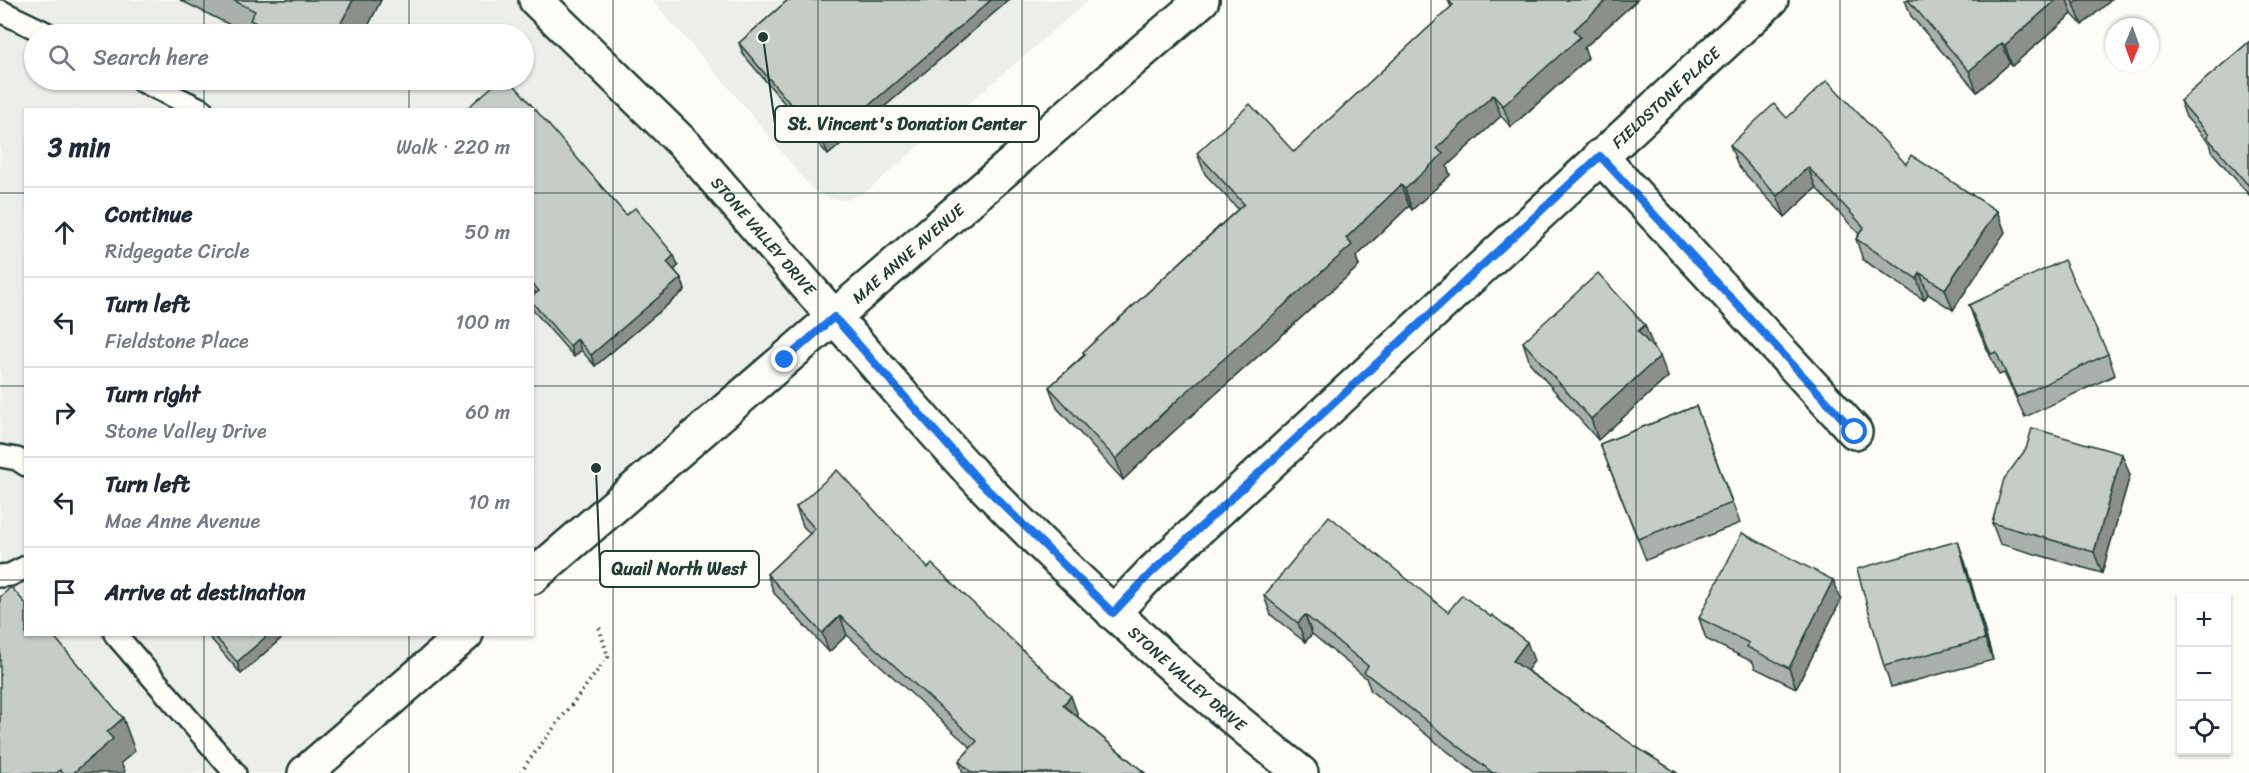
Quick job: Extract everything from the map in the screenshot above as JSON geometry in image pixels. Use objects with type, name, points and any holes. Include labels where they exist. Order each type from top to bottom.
[{"type":"street","name":"STONE VALLEY DRIVE","points":[[536,0],[689,149],[981,483],[1113,613],[1231,718],[1301,773]]},
{"type":"street","name":"MAE ANNE AVENUE","points":[[534,575],[1202,0]]},
{"type":"street","name":"FIELDSTONE PLACE","points":[[1113,613],[1151,573],[1771,0]]},
{"type":"street","points":[[1600,156],[1855,432]]},
{"type":"street","points":[[304,773],[463,636]]},
{"type":"lane","points":[[0,11],[27,24]]},
{"type":"lane","points":[[161,90],[198,108]]},
{"type":"lane","points":[[0,456],[17,459],[24,464]]},
{"type":"lane","points":[[0,576],[10,575],[24,568]]},
{"type":"lane","points":[[117,636],[235,773]]},
{"type":"path","points":[[521,773],[608,657],[599,627]]},
{"type":"shaded area","points":[[0,0],[536,0],[834,317],[534,576],[534,108],[24,108],[24,636],[465,636],[305,773],[0,773]]},
{"type":"shaded area","points":[[652,0],[1089,0],[867,191],[847,200],[830,199],[812,189],[730,89]]},
{"type":"building","points":[[233,0],[353,0],[340,24],[258,24],[250,20],[255,11]]},
{"type":"building","points":[[788,0],[991,0],[824,144],[739,43]]},
{"type":"building","points":[[1448,0],[1607,0],[1574,30],[1580,37],[1503,106],[1493,95],[1437,148],[1443,154],[1405,189],[1401,185],[1346,238],[1352,245],[1164,412],[1116,459],[1049,387],[1085,355],[1083,352],[1244,204],[1197,153],[1250,104],[1294,152],[1453,5]]},
{"type":"building","points":[[1908,0],[2056,0],[2005,45],[2002,43],[1969,71]]},
{"type":"building","points":[[2249,42],[2249,186],[2180,101]]},
{"type":"building","points":[[1827,80],[1906,164],[1911,155],[1997,211],[1945,289],[1920,273],[1917,279],[1856,239],[1864,227],[1808,167],[1777,196],[1730,145],[1774,104],[1787,118]]},
{"type":"building","points":[[488,90],[519,90],[626,215],[635,208],[674,255],[667,262],[681,278],[591,355],[577,339],[570,346],[534,304],[534,295],[539,291],[534,285],[534,108],[467,108]]},
{"type":"building","points":[[2064,260],[2108,354],[2017,397],[1996,352],[1991,354],[1969,305]]},
{"type":"building","points":[[1598,273],[1645,325],[1638,331],[1660,356],[1591,419],[1523,342]]},
{"type":"building","points":[[1696,406],[1732,503],[1638,539],[1600,444]]},
{"type":"building","points":[[2032,428],[2122,454],[2094,552],[1992,523],[2004,479],[2026,449]]},
{"type":"building","points":[[837,470],[928,568],[932,564],[1071,696],[1063,705],[1145,773],[972,773],[959,761],[977,741],[840,616],[822,633],[767,574],[815,529],[796,507]]},
{"type":"building","points":[[1329,516],[1448,612],[1462,595],[1491,617],[1492,615],[1527,642],[1513,661],[1677,773],[1493,773],[1364,672],[1368,666],[1305,615],[1298,623],[1264,596]]},
{"type":"building","points":[[1742,533],[1833,580],[1789,668],[1747,647],[1749,643],[1699,618]]},
{"type":"building","points":[[1958,541],[1985,639],[1884,666],[1857,569]]},
{"type":"building","points":[[11,587],[24,602],[24,636],[54,636],[123,718],[107,732],[113,739],[73,773],[62,773],[60,770],[57,773],[0,773],[0,597]]},
{"type":"building","points":[[215,636],[267,636],[237,662]]},
{"type":"place","name":"St. Vincent's Donation Center","points":[[763,37]]},
{"type":"place","name":"Quail North West","points":[[596,468]]},
{"type":"route","points":[[785,360],[834,317],[981,483],[1113,613],[1151,573],[1600,156],[1855,432]]}]
